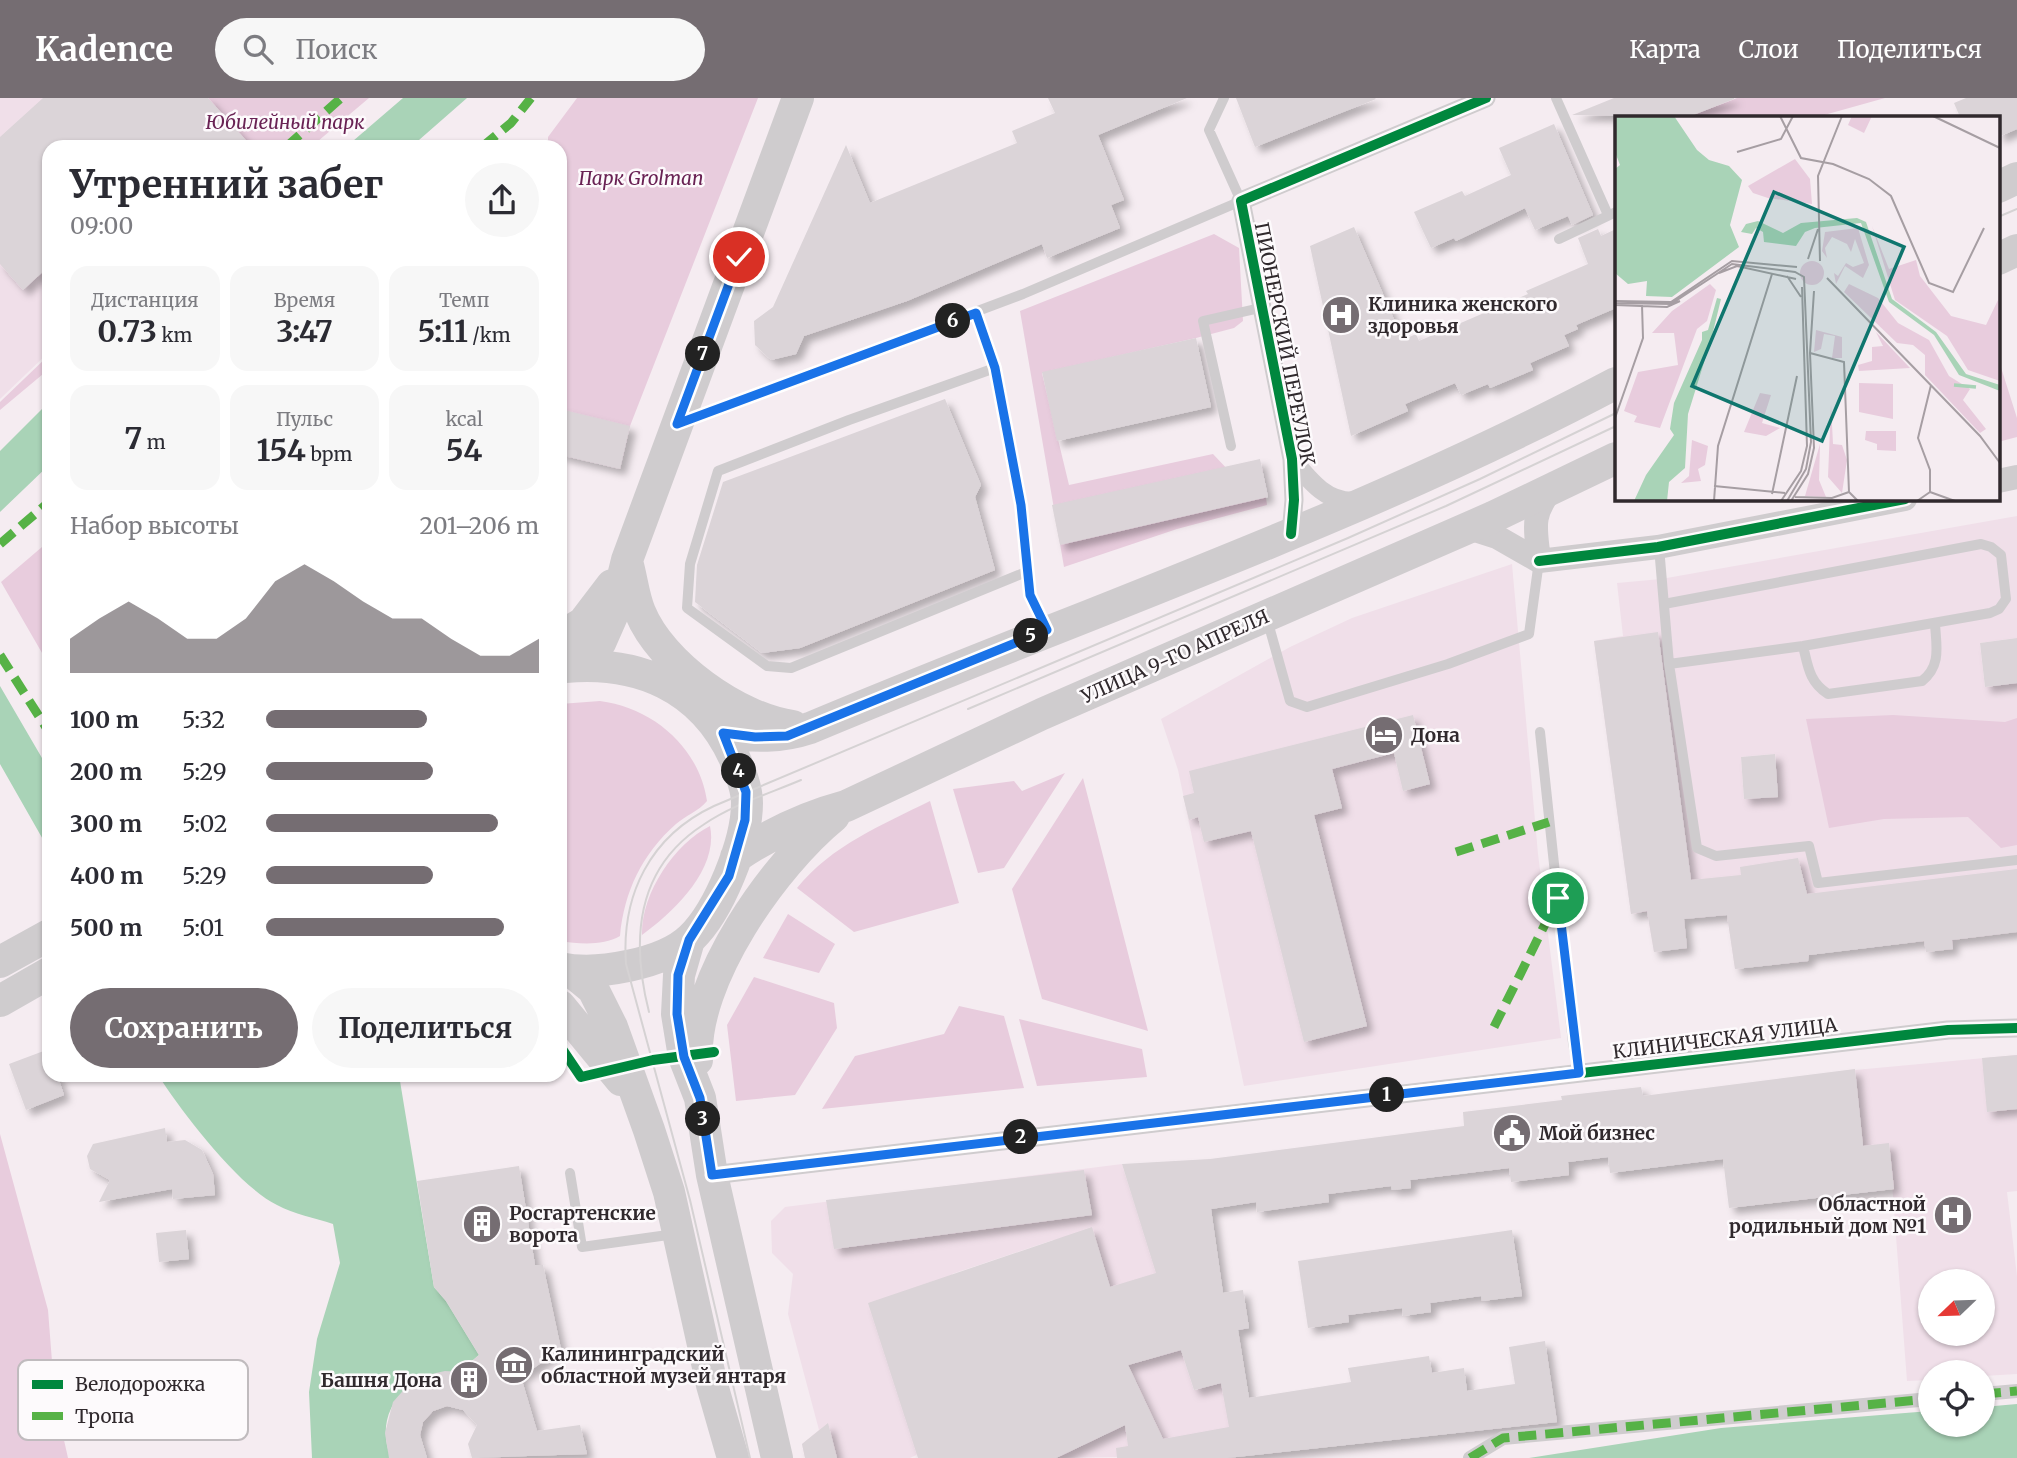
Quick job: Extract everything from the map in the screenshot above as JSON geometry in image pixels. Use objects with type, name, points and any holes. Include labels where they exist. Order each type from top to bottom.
[{"type":"main road","points":[[567,655],[600,643],[615,609],[627,560],[798,98]]},
{"type":"main road","points":[[2000,186],[2017,178]]},
{"type":"main road","points":[[2000,258],[2017,250]]},
{"type":"main road","points":[[723,733],[755,737],[787,736],[810,728],[1370,500],[1472,454],[1615,383]]},
{"type":"main road","name":"УЛИЦА 9-ГО АПРЕЛЯ","points":[[736,857],[768,835],[812,816],[846,806],[1042,714],[1469,528],[1615,458]]},
{"type":"main road","points":[[627,560],[638,639],[657,678]]},
{"type":"main road","points":[[627,560],[640,612],[666,653],[737,707],[783,725],[810,728]]},
{"type":"main road","points":[[567,658],[612,665],[657,678],[680,691],[723,733],[746,792],[745,820],[736,857],[715,902],[689,940],[678,975],[677,1014],[684,1057],[700,1098],[720,1174],[777,1458]]},
{"type":"main road","points":[[700,1098],[697,1055],[699,1018],[722,966],[750,913],[782,867],[817,830],[846,806]]},
{"type":"main road","points":[[0,961],[42,939]]},
{"type":"main road","points":[[567,969],[607,971],[626,967],[689,940]]},
{"type":"main road","points":[[567,970],[593,989],[612,1027],[649,1130],[679,1234],[712,1385],[733,1458]]},
{"type":"main road","points":[[0,1000],[42,977]]},
{"type":"main road","points":[[567,1014],[615,1070],[649,1130]]},
{"type":"street","points":[[1241,201],[1486,98]]},
{"type":"street","name":"ПИОНЕРСКИЙ ПЕРЕУЛОК","points":[[1241,201],[1260,308],[1292,459],[1294,500],[1290,534]]},
{"type":"street","name":"ПИОНЕРСКИЙ ПЕРЕУЛОК","points":[[1292,459],[1314,486],[1342,503],[1370,500]]},
{"type":"street","points":[[1539,561],[1534,527],[1540,504],[1551,490]]},
{"type":"street","points":[[1469,528],[1497,537],[1539,561],[1658,547],[1900,500]]},
{"type":"street","name":"КЛИНИЧЕСКАЯ УЛИЦА","points":[[720,1174],[1948,1030],[2017,1028]]},
{"type":"street","points":[[1995,1393],[2017,1391]]},
{"type":"street","points":[[1470,1458],[1503,1438],[1918,1400]]},
{"type":"lane","points":[[677,424],[1023,295],[1241,201],[1209,130],[1224,98]]},
{"type":"lane","points":[[1556,98],[1612,214],[1559,239]]},
{"type":"lane","points":[[1231,446],[1203,321],[1260,308]]},
{"type":"lane","points":[[976,313],[995,368],[1021,505],[1030,595],[1047,630]]},
{"type":"lane","points":[[995,368],[849,419],[718,471],[690,564],[687,608],[767,666],[791,668],[1026,572]]},
{"type":"lane","points":[[1664,604],[1981,544],[1991,547],[2001,555],[2006,599],[1999,609],[1990,613],[1803,646],[1669,664]]},
{"type":"lane","points":[[1658,547],[1669,664],[1697,848],[1716,856],[1809,846],[1818,883],[2017,860]]},
{"type":"lane","points":[[1266,616],[1290,701],[1307,707],[1448,664],[1530,634],[1539,561]]},
{"type":"lane","points":[[1803,646],[1811,677],[1817,687],[1828,694],[1922,681],[1931,674],[1937,663],[1935,623]]},
{"type":"lane","points":[[1540,732],[1579,1073]]},
{"type":"lane","points":[[570,1173],[582,1247],[679,1234]]},
{"type":"shaded area","points":[[0,98],[208,98],[246,140],[42,140],[42,359],[0,399]]},
{"type":"shaded area","points":[[403,98],[467,98],[419,140],[354,140]]},
{"type":"shaded area","points":[[42,409],[42,472],[0,512],[0,451]]},
{"type":"shaded area","points":[[2017,516],[2017,638],[1980,643],[1985,687],[2017,683],[2017,932],[1953,940],[1953,949],[1926,952],[1924,941],[1809,954],[1808,961],[1735,969],[1727,915],[1684,919],[1687,948],[1654,952],[1647,912],[1631,914],[1594,641],[1623,636],[1617,583],[1661,579]],"holes":[[[1775,754],[1778,796],[1744,799],[1741,757]]]},
{"type":"shaded area","points":[[1512,564],[1538,854],[1561,1038],[1244,1086],[1178,770],[1161,719],[1290,647],[1352,618]]},
{"type":"shaded area","points":[[0,686],[42,758],[42,838],[0,764]]},
{"type":"shaded area","name":"Областной родильный дом №1","points":[[2017,1055],[2017,1191],[2007,1192],[2017,1276],[2017,1374],[1995,1375],[1995,1360],[1918,1360],[1918,1381],[1907,1381],[1889,1144],[1863,1146],[1855,1070]]},
{"type":"shaded area","points":[[163,1082],[400,1082],[434,1287],[446,1301],[479,1355],[459,1372],[425,1377],[400,1395],[386,1424],[386,1440],[391,1458],[312,1458],[309,1392],[317,1339],[340,1263],[333,1224],[277,1205],[261,1195],[228,1165]]},
{"type":"shaded area","points":[[1122,1164],[1194,1390],[1221,1383],[1240,1455],[1056,1458],[1150,1413],[1128,1365],[1160,1356],[1110,1287],[1098,1248],[1053,1240],[952,1274],[986,1380],[1037,1396],[910,1458],[805,1458],[802,1444],[819,1430],[788,1314],[793,1274],[772,1253],[771,1221],[785,1207]]},
{"type":"shaded area","points":[[2017,1404],[2017,1458],[1529,1458],[1721,1428],[1918,1412],[1918,1437],[1995,1437],[1995,1406]]},
{"type":"green space","name":"Юбилейный парк","points":[[208,98],[369,98],[319,140],[246,140]]},
{"type":"green space","name":"Парк Grolman","points":[[577,98],[758,98],[630,426],[620,469],[567,457],[567,140],[548,140]]},
{"type":"green space","points":[[1737,98],[1885,98],[1821,116],[1691,116]]},
{"type":"green space","points":[[1214,234],[1239,248],[1243,321],[1234,328],[1196,338],[1042,373],[1069,485],[1213,454],[1231,473],[1262,468],[1267,505],[1177,529],[1064,567],[1020,311]]},
{"type":"green space","points":[[42,362],[42,375],[0,410],[0,402]]},
{"type":"green space","points":[[2000,364],[2017,418],[2017,437],[2000,441]]},
{"type":"green space","points":[[42,547],[42,653],[1,582]]},
{"type":"green space","points":[[600,701],[619,705],[655,721],[684,747],[702,781],[707,801],[676,824],[653,848],[631,889],[620,936],[599,943],[567,942],[567,703]]},
{"type":"green space","points":[[1893,715],[2005,722],[2017,718],[2017,845],[2001,848],[1968,817],[1884,819],[1829,828],[1806,719]]},
{"type":"green space","points":[[1065,773],[1004,868],[978,873],[953,789],[1014,781],[1022,791]]},
{"type":"green space","points":[[1083,778],[1148,1031],[1042,999],[1012,889]]},
{"type":"green space","points":[[930,801],[959,903],[854,932],[797,888],[842,848]]},
{"type":"green space","points":[[710,826],[708,858],[701,873],[680,902],[642,935],[647,903],[662,872],[684,845]]},
{"type":"green space","points":[[788,914],[835,944],[819,973],[763,958]]},
{"type":"green space","points":[[754,977],[834,1003],[837,1028],[795,1095],[736,1101],[727,1025]]},
{"type":"green space","points":[[959,1006],[1004,1016],[1024,1088],[822,1109],[855,1056],[944,1034]]},
{"type":"green space","points":[[1019,1019],[1142,1049],[1147,1077],[1037,1086]]},
{"type":"green space","points":[[0,1134],[48,1310],[52,1360],[18,1360],[18,1440],[64,1440],[68,1458],[0,1458]]},
{"type":"building","points":[[43,98],[208,98],[246,140],[42,140],[42,272],[23,290],[0,264],[0,137]]},
{"type":"building","points":[[1048,98],[1187,98],[1098,135],[1124,200],[1111,205],[1120,228],[1047,258],[1042,244],[907,301],[804,336],[796,354],[771,360],[755,345],[754,321],[773,307],[846,145],[870,203],[1017,143],[1012,131],[1055,113]]},
{"type":"building","points":[[1236,98],[1375,98],[1376,99],[1255,147]]},
{"type":"building","points":[[1614,98],[1734,98],[1691,116],[1572,115]]},
{"type":"building","points":[[1966,98],[2017,98],[2017,129],[2000,136],[2000,116],[1960,116],[1954,103]]},
{"type":"building","points":[[1554,124],[1593,215],[1572,225],[1568,216],[1535,230],[1525,208],[1456,241],[1454,238],[1431,248],[1414,212],[1462,191],[1465,196],[1511,175],[1499,148]]},
{"type":"building","points":[[1354,227],[1403,340],[1416,334],[1419,341],[1528,294],[1526,291],[1588,264],[1578,238],[1598,229],[1601,236],[1615,229],[1615,308],[1576,325],[1578,329],[1564,335],[1569,346],[1530,363],[1533,370],[1490,388],[1488,384],[1461,395],[1455,383],[1405,404],[1408,411],[1351,436],[1310,246]]},
{"type":"building","points":[[1196,338],[1211,407],[1057,441],[1042,372]]},
{"type":"building","points":[[945,399],[981,485],[975,497],[995,570],[800,648],[762,653],[695,602],[697,565],[723,482]]},
{"type":"building","points":[[567,411],[630,426],[620,469],[567,457]]},
{"type":"building","points":[[1260,459],[1268,497],[1060,545],[1052,505]]},
{"type":"building","points":[[1658,632],[1691,880],[1741,875],[1740,867],[1798,858],[1807,894],[2017,869],[2017,932],[1952,940],[1953,949],[1926,952],[1924,941],[1809,955],[1808,961],[1735,969],[1727,915],[1684,919],[1687,948],[1654,952],[1647,911],[1631,914],[1594,641]]},
{"type":"building","points":[[2017,638],[2017,683],[1985,687],[1980,643]]},
{"type":"building","points":[[1413,715],[1430,784],[1403,791],[1394,753],[1332,769],[1342,808],[1314,815],[1367,1026],[1304,1042],[1251,831],[1204,842],[1198,817],[1189,820],[1183,796],[1194,793],[1189,771]]},
{"type":"building","points":[[1775,754],[1778,797],[1744,799],[1741,757]]},
{"type":"building","points":[[42,1052],[42,1082],[60,1082],[64,1095],[26,1110],[9,1064]]},
{"type":"building","points":[[2017,1055],[2017,1109],[1987,1112],[1982,1058]]},
{"type":"building","points":[[1855,1069],[1863,1146],[1889,1143],[1894,1189],[1729,1208],[1723,1159],[1610,1173],[1608,1157],[1568,1162],[1569,1175],[1511,1182],[1509,1168],[1410,1180],[1411,1188],[1392,1190],[1391,1186],[1328,1194],[1329,1202],[1257,1212],[1256,1202],[1211,1209],[1223,1293],[1243,1290],[1249,1328],[1238,1330],[1249,1398],[1351,1382],[1348,1368],[1429,1356],[1432,1373],[1464,1368],[1467,1391],[1515,1384],[1509,1347],[1545,1341],[1557,1422],[1227,1458],[1117,1458],[1116,1448],[1128,1446],[1125,1425],[1056,1458],[918,1458],[868,1303],[1092,1227],[1110,1287],[1156,1273],[1122,1164],[1210,1159],[1464,1126],[1463,1112],[1562,1100],[1561,1096],[1641,1087],[1643,1096]],"holes":[[[1181,1350],[1194,1390],[1221,1383],[1229,1427],[1163,1439],[1128,1365]]]},
{"type":"building","points":[[165,1128],[167,1142],[185,1140],[202,1150],[213,1174],[215,1195],[173,1199],[172,1189],[99,1202],[110,1180],[90,1169],[87,1156],[93,1144]]},
{"type":"building","points":[[519,1166],[535,1265],[543,1265],[561,1349],[521,1377],[537,1431],[580,1425],[587,1454],[472,1458],[468,1444],[477,1425],[463,1410],[447,1406],[433,1411],[423,1422],[420,1435],[427,1458],[389,1458],[385,1433],[393,1402],[409,1384],[423,1376],[445,1371],[459,1372],[479,1355],[446,1301],[434,1287],[417,1181]]},
{"type":"building","points":[[1084,1170],[1092,1215],[834,1249],[826,1200]]},
{"type":"building","points":[[186,1230],[189,1259],[159,1262],[156,1233]]},
{"type":"building","points":[[1512,1230],[1522,1296],[1482,1301],[1481,1296],[1430,1303],[1431,1312],[1403,1316],[1402,1308],[1348,1315],[1349,1322],[1308,1328],[1298,1261]]},
{"type":"building","points":[[828,1423],[837,1458],[805,1458],[802,1444]]},
{"type":"tram line","points":[[2000,216],[2017,209]]},
{"type":"tram line","points":[[750,1458],[690,1200],[626,964],[629,914],[635,892],[644,870],[657,851],[673,834],[714,806],[1348,538],[1480,479],[1615,413]]},
{"type":"tram line","points":[[968,709],[1446,506],[1615,426]]},
{"type":"tram line","points":[[649,1012],[640,959],[640,933],[651,885],[663,863],[680,843],[714,818],[801,780]]},
{"type":"marked path","points":[[294,140],[341,98]]},
{"type":"marked path","points":[[490,140],[511,123],[531,98]]},
{"type":"marked path","points":[[0,544],[42,508]]},
{"type":"marked path","points":[[0,655],[42,721]]},
{"type":"marked path","points":[[1456,852],[1549,822]]},
{"type":"marked path","points":[[1494,1027],[1558,898]]},
{"type":"marked path","points":[[1995,1393],[2017,1391]]},
{"type":"marked path","points":[[1470,1458],[1503,1438],[1918,1400]]},
{"type":"cycle path","points":[[1291,534],[1294,500],[1292,459],[1241,201],[1486,98]]},
{"type":"cycle path","points":[[1539,561],[1658,547],[1900,500]]},
{"type":"cycle path","points":[[712,1175],[1948,1030],[2017,1028]]},
{"type":"cycle path","points":[[567,1056],[581,1077],[653,1060],[714,1052]]},
{"type":"place","name":"Клиника женского здоровья","points":[[1341,315]]},
{"type":"place","name":"Дона","points":[[1384,735]]},
{"type":"place","name":"Мой бизнес","points":[[1512,1133]]},
{"type":"place","name":"Областной родильный дом №1","points":[[1953,1215]]},
{"type":"place","name":"Росгартенские ворота","points":[[482,1224]]},
{"type":"place","name":"Калининградский областной музей янтаря","points":[[514,1365]]},
{"type":"place","name":"Башня Дона","points":[[469,1380]]},
{"type":"route","points":[[739,257],[677,424],[976,313],[995,368],[1021,505],[1030,595],[1047,630],[787,736],[755,737],[723,733],[746,792],[745,820],[729,876],[699,928],[689,940],[678,975],[677,1014],[684,1057],[700,1098],[712,1175],[1579,1073],[1573,1043],[1558,898]]}]
